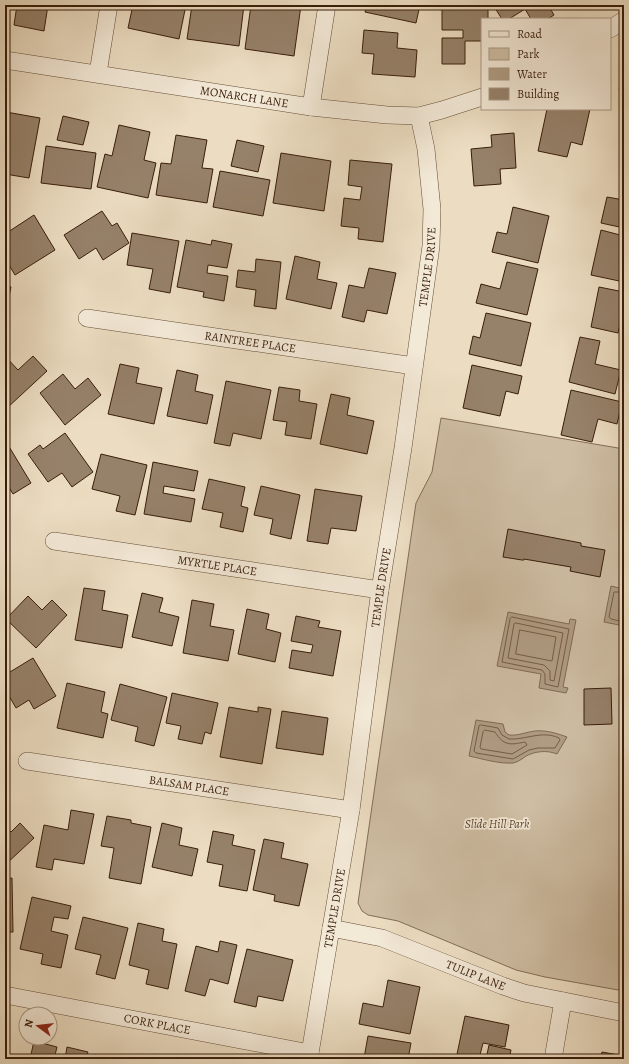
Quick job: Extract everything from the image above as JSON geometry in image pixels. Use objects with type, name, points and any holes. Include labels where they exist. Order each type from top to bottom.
[{"type":"street","points":[[98,73],[109,5]]},
{"type":"street","points":[[311,107],[327,5]]},
{"type":"street","points":[[611,28],[624,20]]},
{"type":"street","name":"MONARCH LANE","points":[[5,60],[98,73],[311,107],[387,115],[419,116],[481,97]]},
{"type":"street","name":"TEMPLE DRIVE","points":[[310,1056],[351,810],[380,590],[398,480],[431,246],[432,208],[426,149],[419,116]]},
{"type":"street","name":"RAINTREE PLACE","points":[[87,318],[414,366]]},
{"type":"street","name":"MYRTLE PLACE","points":[[54,541],[380,590]]},
{"type":"street","name":"BALSAM PLACE","points":[[26,761],[351,810]]},
{"type":"street","name":"TULIP LANE","points":[[331,928],[382,938],[524,993],[624,1013]]},
{"type":"street","name":"CORK PLACE","points":[[5,995],[310,1056]]},
{"type":"street","points":[[553,1059],[563,1001]]},
{"type":"green space","name":"Slide Hill Park","points":[[441,418],[624,449],[624,991],[545,977],[516,970],[398,921],[368,915],[362,911],[358,903],[416,503],[432,472]]},
{"type":"water","points":[[611,586],[624,589],[624,626],[604,622]]},
{"type":"water","points":[[508,612],[569,624],[570,619],[576,620],[563,687],[568,688],[566,693],[539,688],[541,674],[497,666]]},
{"type":"water","points":[[476,720],[503,724],[505,732],[509,735],[539,731],[551,732],[567,737],[557,754],[538,752],[530,754],[513,763],[491,761],[469,756]]},
{"type":"building","points":[[17,5],[48,5],[44,31],[14,25]]},
{"type":"building","points":[[48,5],[70,5],[70,9]]},
{"type":"building","points":[[133,5],[186,5],[179,39],[128,28]]},
{"type":"building","points":[[192,5],[244,5],[239,46],[187,39]]},
{"type":"building","points":[[251,5],[301,5],[294,56],[245,49]]},
{"type":"building","points":[[367,5],[420,5],[416,23],[365,12]]},
{"type":"building","points":[[493,5],[548,5],[554,15],[550,18],[530,18],[525,9],[511,18],[501,18]]},
{"type":"building","points":[[442,9],[488,9],[488,18],[481,18],[481,41],[465,41],[465,64],[442,64],[442,38],[463,38],[463,30],[442,30]]},
{"type":"building","points":[[364,30],[398,33],[397,48],[417,50],[415,77],[372,74],[374,54],[362,53]]},
{"type":"building","points":[[624,70],[624,91],[619,90]]},
{"type":"building","points":[[547,110],[590,110],[582,145],[571,142],[567,157],[538,151]]},
{"type":"building","points":[[6,112],[40,118],[29,178],[5,174]]},
{"type":"building","points":[[63,116],[89,122],[83,145],[57,140]]},
{"type":"building","points":[[119,125],[150,132],[144,160],[156,163],[148,198],[97,187],[105,154],[112,156]]},
{"type":"building","points":[[514,133],[516,168],[500,169],[501,184],[474,186],[471,149],[492,147],[491,135]]},
{"type":"building","points":[[176,135],[207,140],[202,168],[213,169],[207,203],[156,195],[161,163],[171,164]]},
{"type":"building","points":[[237,140],[264,146],[258,172],[231,166]]},
{"type":"building","points":[[624,143],[624,162],[620,161]]},
{"type":"building","points":[[46,146],[96,153],[91,189],[41,183]]},
{"type":"building","points":[[281,153],[331,161],[324,211],[273,203]]},
{"type":"building","points":[[350,160],[392,164],[383,242],[358,239],[359,228],[341,226],[344,198],[360,200],[362,187],[348,185]]},
{"type":"building","points":[[220,171],[270,180],[263,216],[213,207]]},
{"type":"building","points":[[607,197],[624,200],[624,228],[601,223]]},
{"type":"building","points":[[513,207],[549,216],[538,263],[492,252],[497,232],[507,234]]},
{"type":"building","points":[[102,211],[112,226],[117,223],[129,243],[103,260],[96,248],[79,259],[64,235]]},
{"type":"building","points":[[34,215],[55,250],[15,275],[5,258],[5,234]]},
{"type":"building","points":[[601,230],[624,236],[624,282],[591,275]]},
{"type":"building","points":[[132,233],[179,241],[170,293],[149,289],[153,269],[127,265]]},
{"type":"building","points":[[186,240],[211,245],[212,240],[232,244],[227,268],[208,265],[207,273],[228,276],[224,301],[203,297],[204,292],[177,287]]},
{"type":"building","points":[[295,256],[320,262],[317,279],[337,283],[331,309],[286,299]]},
{"type":"building","points":[[256,259],[281,262],[276,309],[254,306],[256,290],[236,287],[238,270],[255,272]]},
{"type":"building","points":[[507,262],[538,269],[527,315],[476,303],[481,284],[500,289]]},
{"type":"building","points":[[369,268],[396,273],[387,314],[367,310],[364,322],[342,317],[349,285],[364,288]]},
{"type":"building","points":[[5,285],[11,287],[5,315]]},
{"type":"building","points":[[599,287],[624,292],[624,315],[622,315],[618,333],[591,327]]},
{"type":"building","points":[[486,313],[531,323],[521,366],[469,354],[473,336],[480,338]]},
{"type":"building","points":[[580,337],[600,341],[595,364],[621,370],[615,394],[569,382]]},
{"type":"building","points":[[5,356],[18,370],[33,356],[47,371],[7,408],[5,406]]},
{"type":"building","points":[[120,364],[139,368],[136,383],[162,388],[154,424],[108,414]]},
{"type":"building","points":[[472,365],[522,376],[518,394],[506,391],[500,416],[463,408]]},
{"type":"building","points":[[177,370],[198,375],[195,391],[213,395],[207,424],[167,416]]},
{"type":"building","points":[[63,374],[75,389],[88,378],[101,395],[65,425],[40,393]]},
{"type":"building","points":[[226,381],[271,390],[261,439],[233,433],[230,446],[214,443]]},
{"type":"building","points":[[279,387],[300,390],[299,401],[317,404],[311,439],[285,435],[287,422],[273,420]]},
{"type":"building","points":[[571,390],[622,402],[617,424],[598,419],[592,442],[561,435]]},
{"type":"building","points":[[331,394],[350,398],[347,415],[374,421],[367,454],[320,444]]},
{"type":"building","points":[[65,433],[93,472],[72,487],[62,473],[48,482],[28,454],[40,445],[43,449]]},
{"type":"building","points":[[5,440],[31,483],[13,494],[5,481]]},
{"type":"building","points":[[101,454],[147,465],[135,515],[116,511],[120,496],[92,489]]},
{"type":"building","points":[[153,462],[198,471],[194,491],[164,486],[163,493],[195,499],[191,522],[144,514]]},
{"type":"building","points":[[209,479],[245,487],[241,506],[248,508],[243,532],[220,527],[223,513],[202,509]]},
{"type":"building","points":[[261,486],[300,495],[291,539],[270,534],[273,519],[254,515]]},
{"type":"building","points":[[315,489],[362,496],[356,531],[331,528],[328,544],[307,541]]},
{"type":"building","points":[[508,529],[581,543],[581,546],[605,550],[600,577],[570,571],[571,567],[503,557]]},
{"type":"building","points":[[84,588],[105,591],[102,610],[128,615],[122,648],[75,640]]},
{"type":"building","points":[[142,593],[163,598],[159,612],[179,617],[172,646],[132,637]]},
{"type":"building","points":[[28,596],[42,610],[52,600],[67,615],[36,648],[6,619]]},
{"type":"building","points":[[192,600],[214,604],[210,626],[234,630],[228,661],[183,653]]},
{"type":"building","points":[[247,609],[269,614],[266,629],[281,633],[275,662],[238,654]]},
{"type":"building","points":[[296,616],[320,621],[318,627],[341,631],[333,676],[289,668],[292,650],[311,653],[313,645],[291,641]]},
{"type":"building","points":[[33,658],[56,696],[34,709],[29,700],[16,708],[5,689],[5,675]]},
{"type":"building","points":[[67,683],[105,692],[101,712],[108,714],[103,738],[57,728]]},
{"type":"building","points":[[120,684],[167,697],[154,746],[135,741],[138,727],[111,720]]},
{"type":"building","points":[[611,688],[612,724],[584,725],[584,689]]},
{"type":"building","points":[[172,693],[218,703],[211,734],[205,732],[202,744],[178,739],[181,726],[166,723]]},
{"type":"building","points":[[229,707],[258,712],[258,707],[271,709],[262,764],[220,757]]},
{"type":"building","points":[[282,711],[328,718],[323,755],[276,748]]},
{"type":"building","points":[[71,810],[94,814],[84,864],[54,859],[52,870],[36,867],[44,825],[68,830]]},
{"type":"building","points":[[107,816],[131,820],[131,823],[151,827],[141,884],[109,878],[114,848],[101,846]]},
{"type":"building","points":[[20,823],[34,838],[5,865],[5,826],[11,832]]},
{"type":"building","points":[[162,823],[182,828],[179,845],[198,849],[192,876],[152,867]]},
{"type":"building","points":[[213,831],[234,835],[232,845],[255,850],[247,891],[219,886],[223,865],[207,862]]},
{"type":"building","points":[[264,839],[284,843],[281,858],[308,864],[299,906],[274,901],[275,895],[253,890]]},
{"type":"building","points":[[12,878],[13,932],[5,932],[5,879]]},
{"type":"building","points":[[32,897],[71,906],[68,919],[54,917],[51,931],[68,935],[61,968],[41,964],[43,954],[20,949]]},
{"type":"building","points":[[83,917],[128,928],[115,979],[96,974],[101,955],[75,949]]},
{"type":"building","points":[[138,923],[164,929],[162,941],[177,944],[168,989],[146,984],[149,970],[129,965]]},
{"type":"building","points":[[220,941],[237,945],[228,984],[210,979],[205,996],[185,991],[196,946],[218,952]]},
{"type":"building","points":[[247,949],[293,960],[283,1001],[258,996],[256,1007],[234,1002]]},
{"type":"building","points":[[388,980],[420,987],[410,1034],[359,1024],[363,1003],[383,1007]]},
{"type":"building","points":[[465,1016],[509,1025],[505,1047],[483,1043],[479,1059],[456,1059]]},
{"type":"building","points":[[368,1036],[411,1043],[408,1059],[353,1059],[354,1056],[364,1058]]},
{"type":"building","points":[[489,1045],[511,1050],[509,1059],[486,1059]]},
{"type":"building","points":[[33,1046],[57,1047],[54,1059],[30,1059]]},
{"type":"building","points":[[67,1047],[88,1052],[86,1057],[96,1059],[65,1059]]},
{"type":"building","points":[[602,1052],[624,1056],[624,1059],[600,1059]]}]
